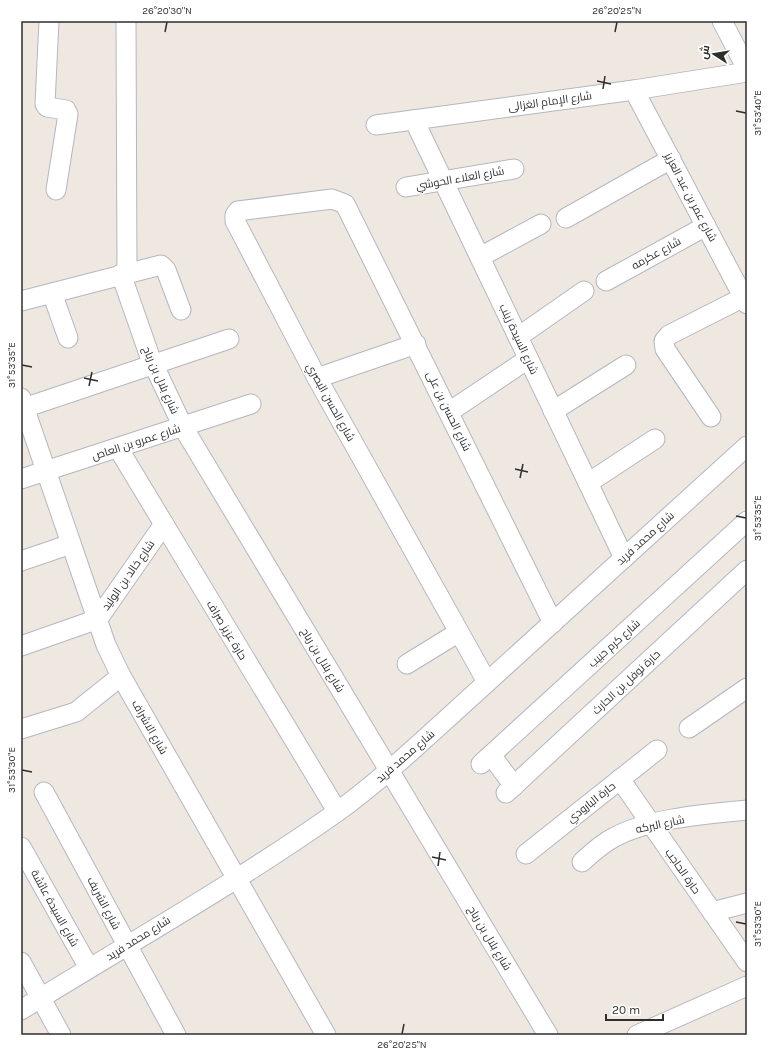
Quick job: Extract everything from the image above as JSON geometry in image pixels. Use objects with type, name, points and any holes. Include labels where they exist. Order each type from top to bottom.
[{"type":"street","points":[[49,21],[45,104],[47,107],[66,110],[68,114],[56,190]]},
{"type":"street","name":"شارع بلال بن رباح","points":[[126,21],[124,274],[153,365],[183,427],[548,1035]]},
{"type":"street","points":[[722,21],[747,71]]},
{"type":"street","name":"شارع الإمام الغزالى","points":[[376,125],[634,90],[747,71]]},
{"type":"street","name":"شارع عمر بن عبد العزيز","points":[[634,90],[745,300]]},
{"type":"street","name":"شارع السيدة زينب","points":[[414,120],[624,558]]},
{"type":"street","points":[[566,218],[671,160]]},
{"type":"street","name":"شارع العلاء الحوشي","points":[[406,187],[514,168]]},
{"type":"street","name":"شارع الحسن البصري","points":[[342,202],[332,199],[242,209],[235,215],[235,221],[317,378],[488,682]]},
{"type":"street","name":"شارع الحسن بن على","points":[[342,202],[348,209],[416,344],[553,623]]},
{"type":"street","points":[[480,257],[541,224]]},
{"type":"street","name":"شارع عكرمه","points":[[606,281],[706,226]]},
{"type":"street","points":[[21,301],[157,265],[164,267],[181,310]]},
{"type":"street","points":[[518,337],[584,291]]},
{"type":"street","points":[[52,293],[68,338]]},
{"type":"street","points":[[710,417],[665,349],[664,341],[669,335],[745,300]]},
{"type":"street","points":[[22,405],[153,365],[229,339]]},
{"type":"street","points":[[317,378],[416,344]]},
{"type":"street","points":[[449,412],[528,359]]},
{"type":"street","points":[[553,411],[626,365]]},
{"type":"street","name":"شارع عمرو بن العاص","points":[[21,479],[251,404]]},
{"type":"street","name":"شارع الاشراف","points":[[22,405],[106,645],[121,676],[326,1035]]},
{"type":"street","points":[[588,483],[654,439]]},
{"type":"street","name":"شارع محمد فريد","points":[[21,1010],[237,878],[337,811],[389,770],[488,682],[747,446]]},
{"type":"street","name":"حارة عزيز صراف","points":[[118,448],[337,811]]},
{"type":"street","name":"شارع كرم حبيب","points":[[510,790],[486,759],[747,521]]},
{"type":"street","name":"شارع خالد بن الوليد","points":[[21,646],[98,619],[164,524]]},
{"type":"street","points":[[21,561],[71,544]]},
{"type":"street","name":"حارة نوفل بن الحارث","points":[[510,790],[747,570]]},
{"type":"street","points":[[407,664],[459,632]]},
{"type":"street","points":[[21,729],[76,712],[121,676]]},
{"type":"street","points":[[689,728],[747,688]]},
{"type":"street","name":"حارة البارودي","points":[[526,854],[657,750]]},
{"type":"street","name":"حارة الحاجب","points":[[620,779],[747,962]]},
{"type":"street","name":"شارع الشريف","points":[[44,792],[176,1035]]},
{"type":"street","name":"شارع البركه","points":[[582,862],[596,848],[613,837],[632,829],[706,814],[747,810]]},
{"type":"street","name":"شارع السيدة عائشة","points":[[21,847],[89,968]]},
{"type":"street","points":[[712,912],[747,903]]},
{"type":"street","points":[[21,962],[61,1035]]},
{"type":"street","points":[[637,1035],[747,986]]}]
